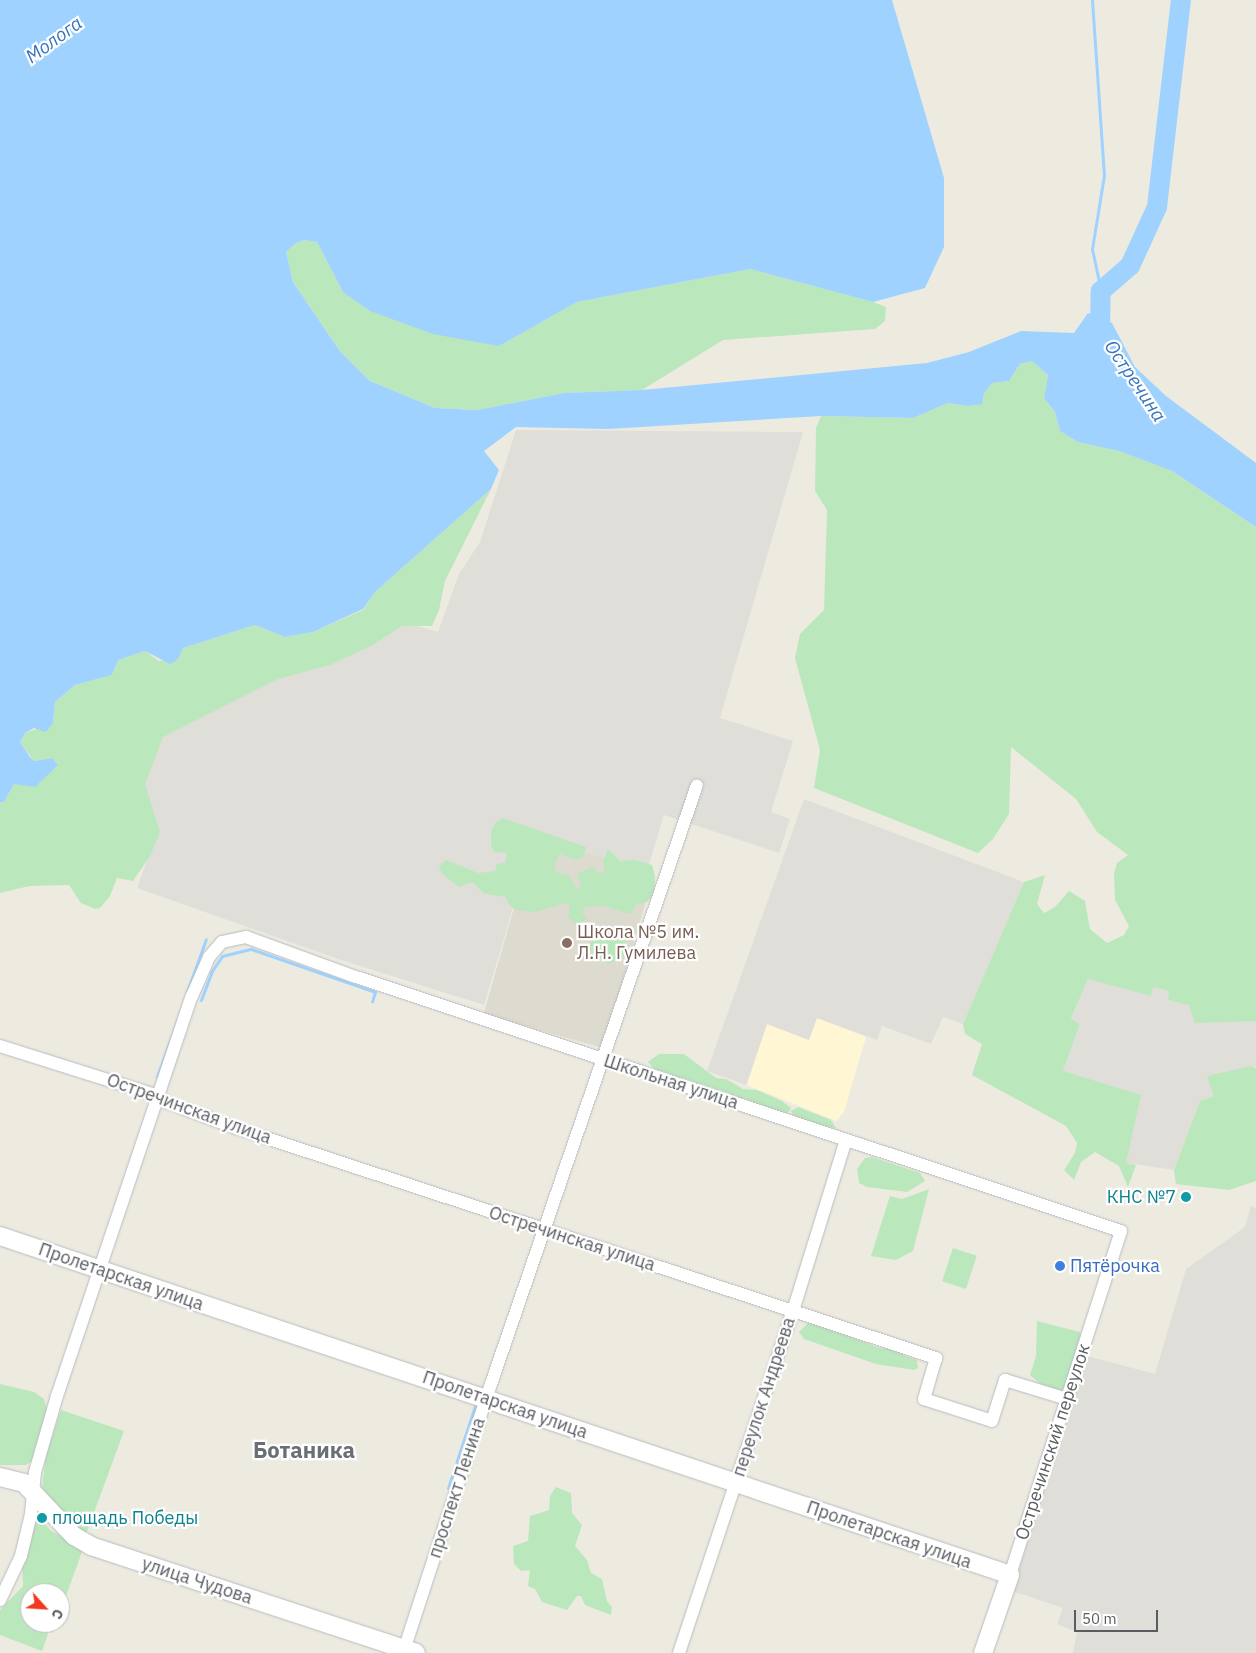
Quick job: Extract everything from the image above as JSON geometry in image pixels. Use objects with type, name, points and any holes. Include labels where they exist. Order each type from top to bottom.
[{"type":"street","name":"проспект Ленина","points":[[408,1652],[487,1399],[602,1058],[697,785]]},
{"type":"street","name":"Школьная улица","points":[[159,1096],[192,996],[208,957],[222,942],[246,937],[261,940],[356,977],[1121,1231]]},
{"type":"street","name":"Остречинская улица","points":[[0,1046],[159,1096],[166,1102],[239,1128],[936,1358],[924,1399],[932,1402],[992,1421],[1005,1380],[1067,1399]]},
{"type":"street","points":[[0,1600],[21,1556],[31,1514],[35,1472],[56,1396],[159,1096]]},
{"type":"street","name":"переулок Андреева","points":[[679,1653],[793,1311],[846,1140]]},
{"type":"street","name":"Остречинский переулок","points":[[984,1653],[1121,1231]]},
{"type":"street","name":"Пролетарская улица","points":[[0,1236],[1010,1575]]},
{"type":"street","name":"улица Чудова","points":[[0,1477],[14,1478],[33,1490],[74,1536],[91,1546],[408,1652]]},
{"type":"shaded area","points":[[516,430],[803,432],[720,718],[793,741],[771,812],[790,819],[779,853],[664,815],[647,871],[534,838],[484,1005],[341,960],[137,888],[155,838],[141,778],[160,733],[401,621],[438,632],[459,574],[480,542]]},
{"type":"shaded area","points":[[804,799],[1024,882],[963,1024],[943,1017],[931,1044],[882,1026],[877,1040],[817,1018],[809,1040],[767,1024],[746,1085],[707,1071]]},
{"type":"shaded area","name":"Школа №5 им. Л.Н. Гумилева","points":[[534,838],[654,872],[604,1048],[484,1014]]},
{"type":"shaded area","points":[[1088,979],[1150,995],[1153,987],[1169,991],[1168,1000],[1256,1016],[1256,1067],[1251,1066],[1214,1096],[1200,1101],[1174,1170],[1126,1163],[1063,1071],[1080,1025],[1071,1020]]},
{"type":"shaded area","points":[[817,1018],[866,1037],[844,1112],[836,1121],[747,1085],[767,1024],[809,1040]]},
{"type":"shaded area","points":[[1251,1206],[1256,1208],[1256,1653],[1073,1653],[1077,1632],[1057,1624],[1063,1608],[1012,1591],[1087,1356],[1155,1374],[1186,1269],[1245,1227]]},
{"type":"green space","points":[[305,240],[317,242],[343,292],[499,346],[577,302],[750,269],[886,307],[885,321],[875,329],[723,340],[642,390],[564,393],[477,410],[435,408],[370,381],[339,350],[293,282],[286,252],[296,243]]},
{"type":"green space","points":[[1032,361],[1048,375],[1044,398],[1055,412],[1060,431],[1078,442],[1119,451],[1172,471],[1256,527],[1256,1021],[1195,1023],[1189,1005],[1168,1000],[1169,991],[1153,987],[1151,996],[1088,979],[1071,1019],[1080,1024],[1063,1071],[1141,1095],[1126,1163],[1136,1165],[1128,1187],[1119,1166],[1095,1152],[1081,1162],[1074,1180],[1064,1170],[1075,1153],[1077,1143],[1066,1126],[972,1075],[982,1044],[965,1034],[963,1024],[1024,882],[1045,875],[1037,904],[1044,913],[1055,907],[1069,891],[1085,901],[1090,929],[1107,943],[1124,935],[1129,926],[1115,900],[1114,873],[1117,863],[1128,855],[1097,832],[1076,799],[1011,747],[1009,814],[993,839],[978,853],[814,788],[820,750],[795,658],[800,634],[824,610],[827,510],[815,491],[816,428],[821,416],[913,418],[948,403],[967,406],[992,383],[1009,381],[1020,364]]},
{"type":"green space","points":[[491,489],[445,581],[439,610],[432,626],[402,626],[373,645],[330,665],[278,679],[163,737],[145,784],[160,832],[150,856],[133,881],[117,878],[110,896],[100,908],[95,909],[81,903],[69,885],[29,886],[0,893],[0,802],[4,802],[14,784],[58,765],[52,758],[34,761],[20,742],[25,733],[53,723],[55,702],[75,685],[112,675],[118,660],[145,651],[159,661],[178,658],[183,648],[255,625],[285,637],[313,632],[363,610],[375,592]]},
{"type":"green space","points":[[503,818],[586,847],[583,857],[577,860],[560,854],[554,865],[556,872],[569,875],[577,890],[581,885],[577,877],[580,872],[593,867],[599,874],[605,871],[603,862],[608,849],[620,861],[635,860],[652,865],[655,876],[654,894],[647,902],[636,905],[631,914],[603,906],[585,907],[582,913],[587,918],[578,925],[568,917],[570,905],[565,903],[535,912],[516,910],[509,905],[506,897],[485,894],[472,882],[459,887],[442,874],[439,866],[446,860],[478,873],[495,871],[497,864],[505,863],[507,853],[494,852],[491,845],[491,831],[496,822]]},
{"type":"green space","points":[[611,933],[625,940],[627,945],[625,956],[608,964],[590,951],[588,944]]},
{"type":"green space","points":[[659,1054],[684,1054],[716,1078],[726,1079],[743,1089],[757,1090],[782,1101],[791,1108],[789,1112],[783,1114],[759,1107],[745,1098],[729,1098],[719,1091],[658,1073],[648,1062]]},
{"type":"green space","points":[[1251,1066],[1256,1068],[1256,1181],[1229,1190],[1176,1184],[1174,1170],[1200,1101],[1214,1096],[1207,1076]]},
{"type":"green space","points":[[798,1107],[831,1120],[836,1128],[819,1126],[793,1115],[791,1111]]},
{"type":"green space","points":[[871,1157],[920,1173],[925,1181],[907,1192],[867,1187],[859,1183],[857,1169],[865,1158]]},
{"type":"green space","points":[[929,1189],[913,1251],[896,1260],[871,1256],[890,1196],[902,1199]]},
{"type":"green space","points":[[953,1248],[977,1256],[966,1289],[942,1281]]},
{"type":"green space","points":[[810,1321],[879,1348],[899,1350],[905,1356],[917,1360],[918,1368],[914,1370],[876,1364],[804,1339],[799,1332]]},
{"type":"green space","points":[[1037,1321],[1080,1332],[1083,1341],[1062,1393],[1048,1390],[1030,1375],[1036,1356]]},
{"type":"green space","points":[[0,1384],[34,1392],[44,1399],[47,1410],[33,1460],[26,1465],[0,1465]]},
{"type":"green space","points":[[61,1410],[124,1431],[85,1537],[44,1495],[42,1488],[46,1455]]},
{"type":"green space","points":[[556,1487],[571,1493],[572,1513],[582,1525],[575,1546],[587,1560],[591,1573],[602,1579],[607,1601],[612,1607],[611,1615],[585,1605],[581,1596],[577,1596],[567,1610],[542,1602],[535,1589],[528,1586],[530,1570],[521,1571],[514,1564],[513,1546],[528,1541],[530,1516],[549,1510],[550,1496]]},
{"type":"green space","points":[[41,1519],[50,1530],[83,1549],[70,1585],[70,1583],[23,1583],[22,1563],[35,1520]]},
{"type":"green space","points":[[20,1589],[20,1633],[48,1633],[42,1651],[0,1635],[0,1610]]},
{"type":"water","name":"Молога","points":[[0,0],[892,0],[944,178],[944,247],[925,288],[873,302],[750,269],[577,302],[499,346],[433,334],[370,311],[343,292],[317,242],[305,240],[296,243],[286,252],[293,282],[339,350],[370,381],[435,408],[477,410],[564,393],[642,390],[927,363],[969,352],[1021,331],[1074,333],[1088,313],[1112,323],[1135,367],[1166,396],[1256,463],[1256,527],[1172,471],[1119,451],[1078,442],[1060,431],[1055,412],[1044,398],[1048,375],[1032,361],[1020,364],[1009,381],[992,383],[984,393],[982,404],[967,406],[948,403],[913,418],[821,416],[608,429],[516,427],[484,451],[499,470],[491,489],[375,592],[363,609],[313,632],[285,637],[255,625],[183,648],[178,659],[170,664],[145,651],[118,660],[112,675],[75,685],[55,702],[53,723],[46,732],[34,728],[25,733],[20,742],[34,761],[52,758],[58,765],[35,787],[14,784],[4,802],[0,802]]},
{"type":"waterway","points":[[1092,0],[1104,175],[1092,249],[1101,291]]},
{"type":"waterway","name":"Остречина","points":[[1109,343],[1100,330],[1101,291],[1130,266],[1157,207],[1181,0]]},
{"type":"waterway","points":[[187,992],[206,939]]},
{"type":"waterway","points":[[201,1000],[212,971],[222,956],[251,949],[375,992],[372,1002]]},
{"type":"waterway","points":[[157,1077],[178,1019]]},
{"type":"waterway","points":[[448,1488],[475,1406]]},
{"type":"place","name":"Школа №5 им. Л.Н. Гумилева","points":[[567,943]]},
{"type":"place","name":"КНС №7","points":[[1186,1197]]},
{"type":"place","name":"Пятёрочка","points":[[1060,1266]]},
{"type":"place","name":"площадь Победы","points":[[42,1518]]},
{"type":"district","name":"Ботаника","points":[[304,1450]]}]
